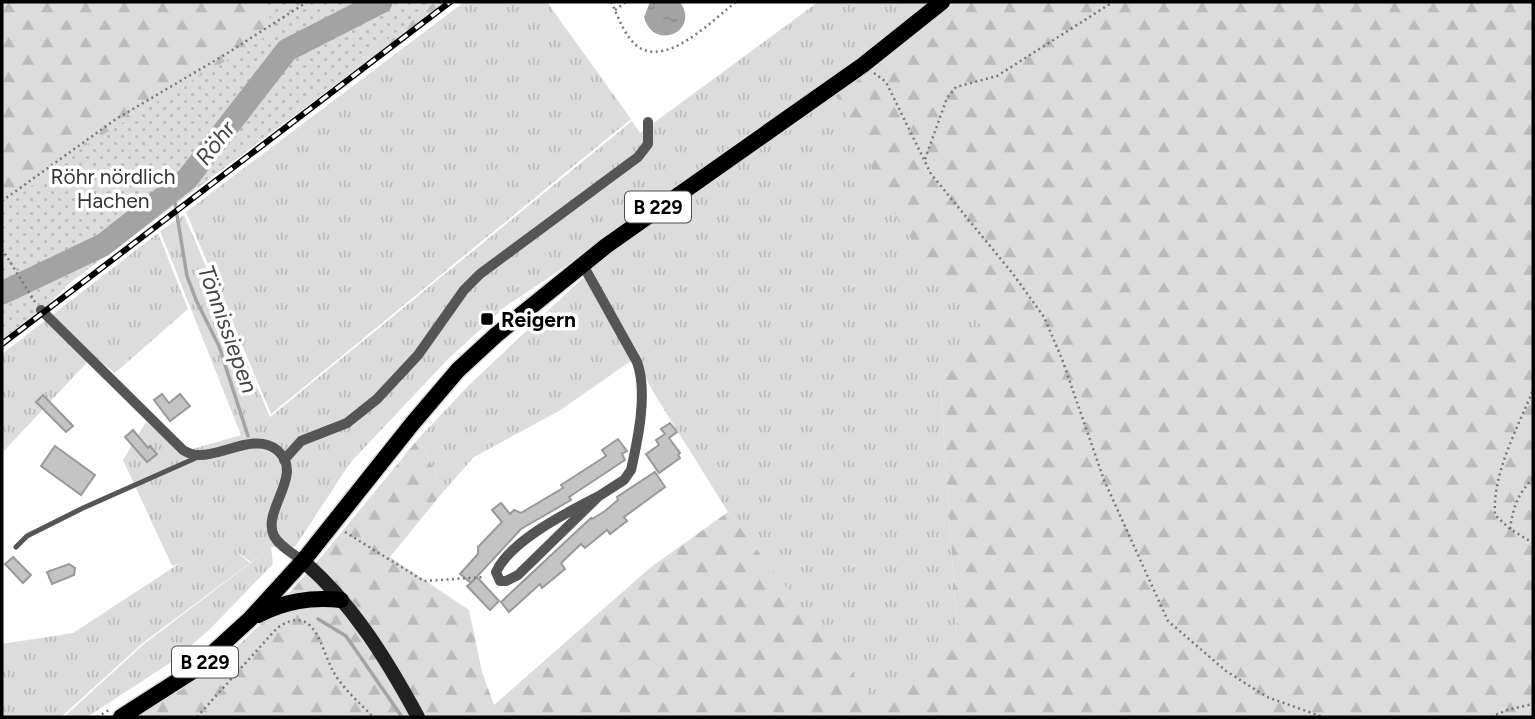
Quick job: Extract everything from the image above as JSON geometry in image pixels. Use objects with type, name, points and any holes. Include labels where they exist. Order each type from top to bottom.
[{"type":"main road","name":"B 229","points":[[118,712],[193,671],[250,619],[303,561],[458,370],[496,335],[661,205],[863,65],[942,2]]},
{"type":"main road","points":[[303,561],[372,637],[418,717]]},
{"type":"main road","points":[[250,619],[279,604],[306,598],[341,600]]},
{"type":"street","points":[[284,460],[309,436],[347,423],[361,413],[405,370],[464,290],[480,274],[638,157],[648,144],[648,122]]},
{"type":"street","points":[[583,265],[638,362],[643,381],[631,470],[624,480],[541,528],[504,559],[496,576],[503,582],[518,575],[599,496]]},
{"type":"street","points":[[39,307],[179,448],[200,456],[263,445],[279,451],[284,460],[286,479],[272,517],[272,533],[276,540],[303,561]]},
{"type":"lane","points":[[16,547],[27,536],[83,508],[200,456]]},
{"type":"path","points":[[2,201],[116,119],[307,2]]},
{"type":"path","points":[[611,2],[631,40],[645,50],[660,52],[680,45],[736,2]]},
{"type":"path","points":[[615,10],[626,2]]},
{"type":"path","points":[[924,159],[947,98],[956,87],[997,76],[1113,2]]},
{"type":"path","points":[[863,65],[886,82],[932,174],[1013,274],[1044,317],[1062,359],[1104,480],[1168,621],[1226,671],[1267,697],[1323,717]]},
{"type":"path","points":[[2,249],[39,307]]},
{"type":"path","points":[[1533,390],[1500,472],[1494,497],[1495,515],[1516,535],[1533,543]]},
{"type":"path","points":[[1510,529],[1514,505],[1519,494],[1533,478]]},
{"type":"path","points":[[332,524],[424,581],[496,576]]},
{"type":"path","points":[[197,717],[277,628],[292,620],[312,626],[333,671],[373,717]]},
{"type":"path","points":[[1490,717],[1533,704]]},
{"type":"path","points":[[97,717],[118,712]]},
{"type":"green space","points":[[2,2],[447,2],[63,288],[2,337]]},
{"type":"green space","name":"Röhr nördlich Hachen","points":[[261,2],[435,2],[309,102],[76,277],[45,308],[2,340],[4,207],[84,146],[277,30]]},
{"type":"green space","points":[[464,2],[547,2],[631,119],[271,414],[186,212]]},
{"type":"green space","points":[[818,2],[939,2],[901,226],[989,334],[940,380],[957,630],[877,706],[728,512],[655,395],[586,270],[796,103],[506,306],[447,360],[350,463],[295,547],[271,547],[273,564],[210,629],[173,661],[87,717],[64,717],[144,644],[265,552],[251,562],[233,549],[250,563],[144,642],[61,717],[2,717],[2,644],[73,633],[180,563],[172,566],[123,460],[146,422],[182,452],[241,435],[160,231],[184,215],[270,417],[632,121],[640,133]]},
{"type":"green space","points":[[924,2],[1533,2],[1533,717],[129,717],[212,671],[267,618],[418,439],[443,492],[390,557],[469,610],[482,672],[494,705],[651,567],[728,512],[877,705],[957,630],[940,380],[988,334],[901,226],[828,80]]},
{"type":"green space","points":[[158,233],[188,309],[115,373],[93,356],[2,453],[2,354]]},
{"type":"green space","points":[[585,276],[631,361],[559,411],[474,457],[443,492],[418,439],[470,384]]},
{"type":"water","points":[[650,2],[680,2],[685,13],[680,29],[665,36],[656,34],[649,28],[644,17]]},
{"type":"building","points":[[162,394],[169,403],[180,394],[190,406],[170,421],[154,400]]},
{"type":"building","points":[[43,395],[73,426],[66,432],[36,402]]},
{"type":"building","points":[[670,423],[677,432],[669,438],[680,453],[680,458],[659,473],[646,454],[659,445],[656,440],[665,434],[661,429]]},
{"type":"building","points":[[133,430],[148,448],[150,446],[157,454],[147,462],[125,437]]},
{"type":"building","points":[[618,439],[627,451],[622,454],[625,460],[569,497],[571,500],[521,529],[471,583],[460,574],[478,554],[478,547],[502,522],[492,510],[501,503],[510,514],[514,510],[521,513],[563,488],[561,485],[606,456],[602,450]]},
{"type":"building","points":[[55,446],[95,475],[81,495],[41,466]]},
{"type":"building","points":[[655,472],[665,487],[624,517],[627,521],[610,534],[607,530],[585,548],[581,544],[561,563],[565,569],[542,588],[540,584],[509,612],[501,602],[591,518],[605,511],[618,500],[617,497]]},
{"type":"building","points":[[13,557],[31,575],[23,583],[5,564]]},
{"type":"building","points":[[69,564],[75,568],[74,575],[52,584],[47,572]]},
{"type":"building","points":[[477,577],[499,601],[490,610],[467,586]]},
{"type":"waterway","name":"Röhr","points":[[2,293],[103,245],[187,179],[287,50],[381,2]]},
{"type":"waterway","name":"Tönnissiepen","points":[[173,191],[187,276],[219,346],[248,436]]},
{"type":"waterway","name":"Tönnissiepen","points":[[318,619],[346,636],[402,717]]},
{"type":"railway","points":[[2,344],[450,2]]},
{"type":"place","name":"Reigern","points":[[487,319]]}]
